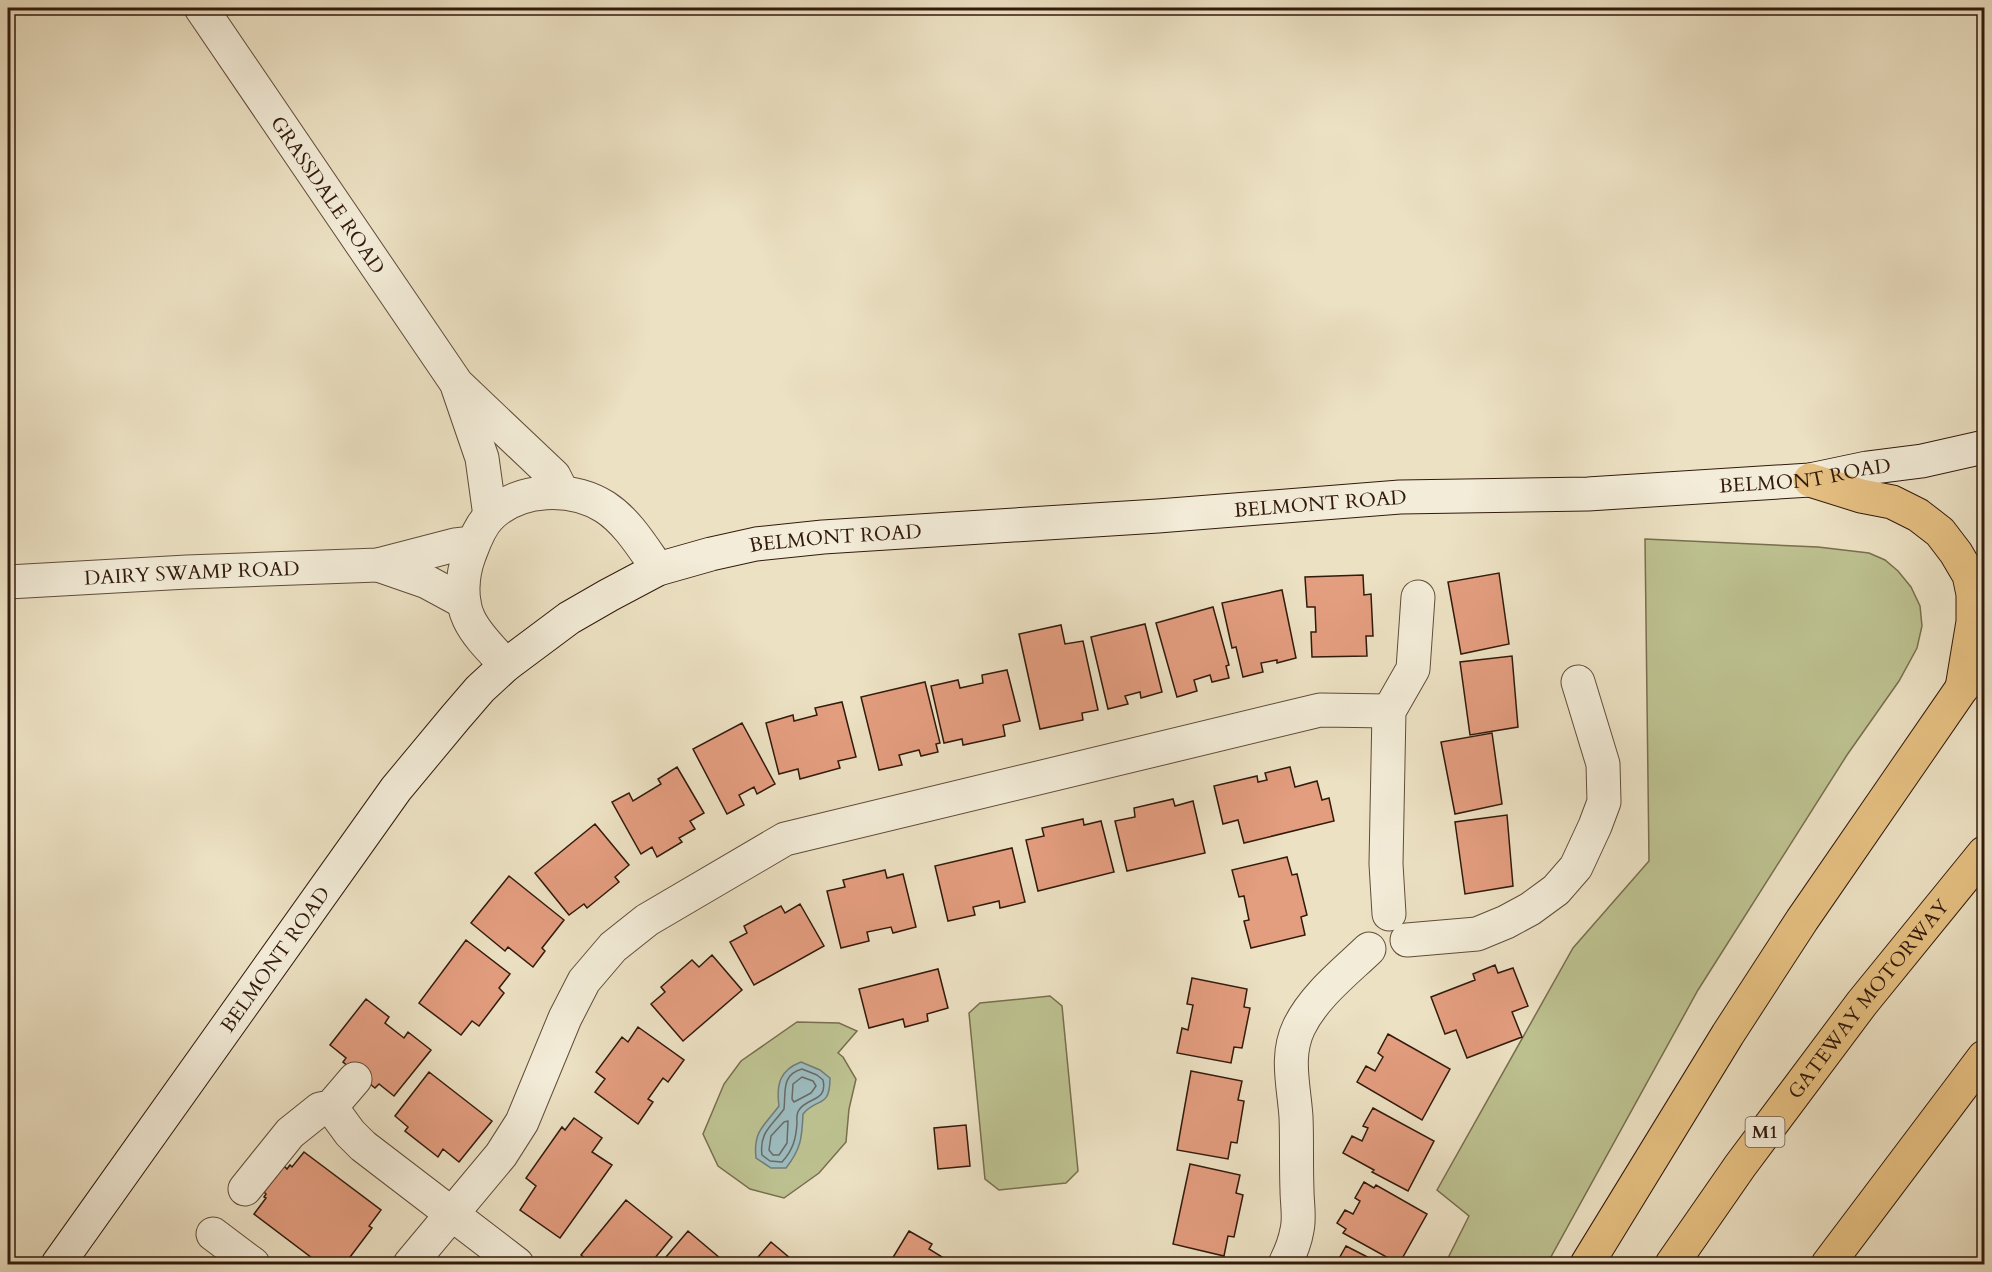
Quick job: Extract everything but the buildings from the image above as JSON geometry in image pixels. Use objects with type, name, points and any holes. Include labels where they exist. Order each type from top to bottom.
[{"type":"highway","points":[[1810,480],[1861,496],[1892,502],[1918,514],[1940,532],[1956,553],[1969,576],[1973,594],[1973,622],[1962,688]]},
{"type":"highway","points":[[1587,1264],[1734,1024],[1802,920],[1962,688],[1984,663]]},
{"type":"highway","name":"GATEWAY MOTORWAY","points":[[1672,1264],[1740,1166],[1862,1003],[1984,853]]},
{"type":"highway","points":[[1828,1264],[1984,1057]]},
{"type":"street","name":"GRASSDALE ROAD","points":[[201,8],[457,384],[554,476],[562,492]]},
{"type":"street","name":"GRASSDALE ROAD","points":[[457,384],[482,458],[490,516]]},
{"type":"street","name":"BELMONT ROAD","points":[[58,1264],[396,789],[467,703],[506,665],[569,618],[658,570],[711,554],[756,544],[823,537],[1158,516],[1400,497],[1588,494],[1810,480],[1867,468],[1922,461],[1984,447]]},
{"type":"street","points":[[506,665],[478,634],[468,618],[464,602],[463,582],[466,564],[473,543],[490,516],[523,497],[542,493],[562,492],[586,498],[605,507],[620,520],[658,570]]},
{"type":"street","name":"DAIRY SWAMP ROAD","points":[[8,582],[378,565],[454,545],[473,543]]},
{"type":"street","name":"DAIRY SWAMP ROAD","points":[[378,565],[427,582],[464,602]]},
{"type":"street","points":[[1285,1264],[1298,1229],[1296,1117],[1291,1053],[1294,1039],[1300,1025],[1314,1005],[1332,984],[1369,949],[1380,956],[1393,956],[1404,948],[1386,864],[1389,711],[1413,669],[1418,597]]},
{"type":"street","points":[[1398,927],[1477,934],[1530,909],[1556,890],[1576,867],[1604,802],[1603,764],[1578,682]]},
{"type":"street","points":[[410,1264],[501,1155],[522,1122],[565,1017],[585,981],[613,947],[647,920],[785,839],[1320,710],[1389,711]]},
{"type":"street","points":[[244,1189],[290,1133],[320,1109],[331,1107],[355,1079]]},
{"type":"street","points":[[331,1107],[350,1133],[363,1146],[517,1264]]},
{"type":"street","points":[[213,1234],[253,1264]]},
{"type":"green space","points":[[1645,539],[1818,547],[1869,553],[1885,560],[1911,587],[1920,606],[1922,626],[1917,648],[1899,681],[1847,755],[1698,990],[1547,1264],[1445,1264],[1469,1216],[1437,1190],[1573,948],[1649,861]]},
{"type":"green space","points":[[1050,996],[1062,1006],[1078,1171],[1066,1183],[999,1190],[985,1179],[969,1013],[980,1003]]},
{"type":"green space","points":[[797,1022],[839,1023],[857,1031],[838,1053],[843,1057],[856,1079],[849,1109],[846,1142],[819,1173],[784,1198],[750,1189],[718,1166],[703,1134],[724,1084],[741,1061]]},
{"type":"water","points":[[801,1062],[820,1070],[830,1078],[828,1094],[825,1099],[803,1114],[800,1143],[786,1168],[771,1168],[756,1158],[756,1141],[764,1124],[779,1106],[778,1091],[781,1079],[788,1069]]}]
